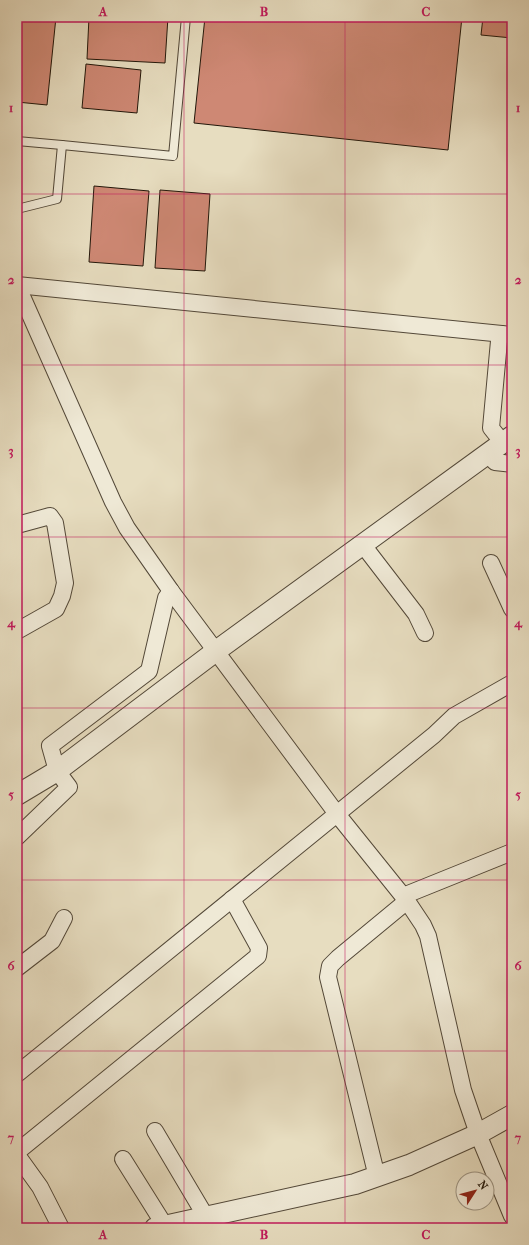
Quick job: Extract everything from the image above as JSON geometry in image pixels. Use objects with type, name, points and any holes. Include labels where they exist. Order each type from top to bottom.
[{"type":"street","points":[[507,334],[17,285],[112,502],[127,528],[171,591],[337,814],[405,899],[428,936],[463,1090],[478,1134],[512,1216]]},
{"type":"street","points":[[501,444],[491,428],[499,341],[507,334]]},
{"type":"street","points":[[501,444],[495,462],[512,464]]},
{"type":"street","points":[[17,795],[57,771],[216,651],[501,444]]},
{"type":"street","points":[[17,525],[50,516],[55,523],[65,583],[62,596],[56,609],[17,630]]},
{"type":"street","points":[[363,544],[416,614],[426,633]]},
{"type":"street","points":[[491,563],[512,609]]},
{"type":"street","points":[[17,837],[69,787],[57,771],[50,746],[149,671],[166,598],[171,591]]},
{"type":"street","points":[[17,1074],[434,735],[454,716],[512,683]]},
{"type":"street","points":[[377,1176],[328,977],[330,966],[405,899],[512,852]]},
{"type":"street","points":[[61,1228],[40,1187],[17,1153],[258,956],[259,948],[232,899]]},
{"type":"street","points":[[17,968],[52,941],[64,918]]},
{"type":"street","points":[[123,1159],[160,1227],[355,1184],[409,1165],[509,1121]]},
{"type":"street","points":[[155,1131],[206,1217]]},
{"type":"lane","points":[[17,141],[173,156],[186,17]]},
{"type":"lane","points":[[17,209],[57,199],[62,145]]},
{"type":"building","points":[[17,17],[56,17],[47,105],[17,102]]},
{"type":"building","points":[[89,17],[168,17],[165,63],[87,59]]},
{"type":"building","points":[[205,17],[462,17],[448,150],[194,123]]},
{"type":"building","points":[[483,17],[512,17],[512,38],[481,35]]},
{"type":"building","points":[[86,64],[141,70],[137,113],[82,108]]},
{"type":"building","points":[[94,186],[149,191],[143,266],[89,262]]},
{"type":"building","points":[[160,190],[210,194],[205,271],[155,268]]}]
